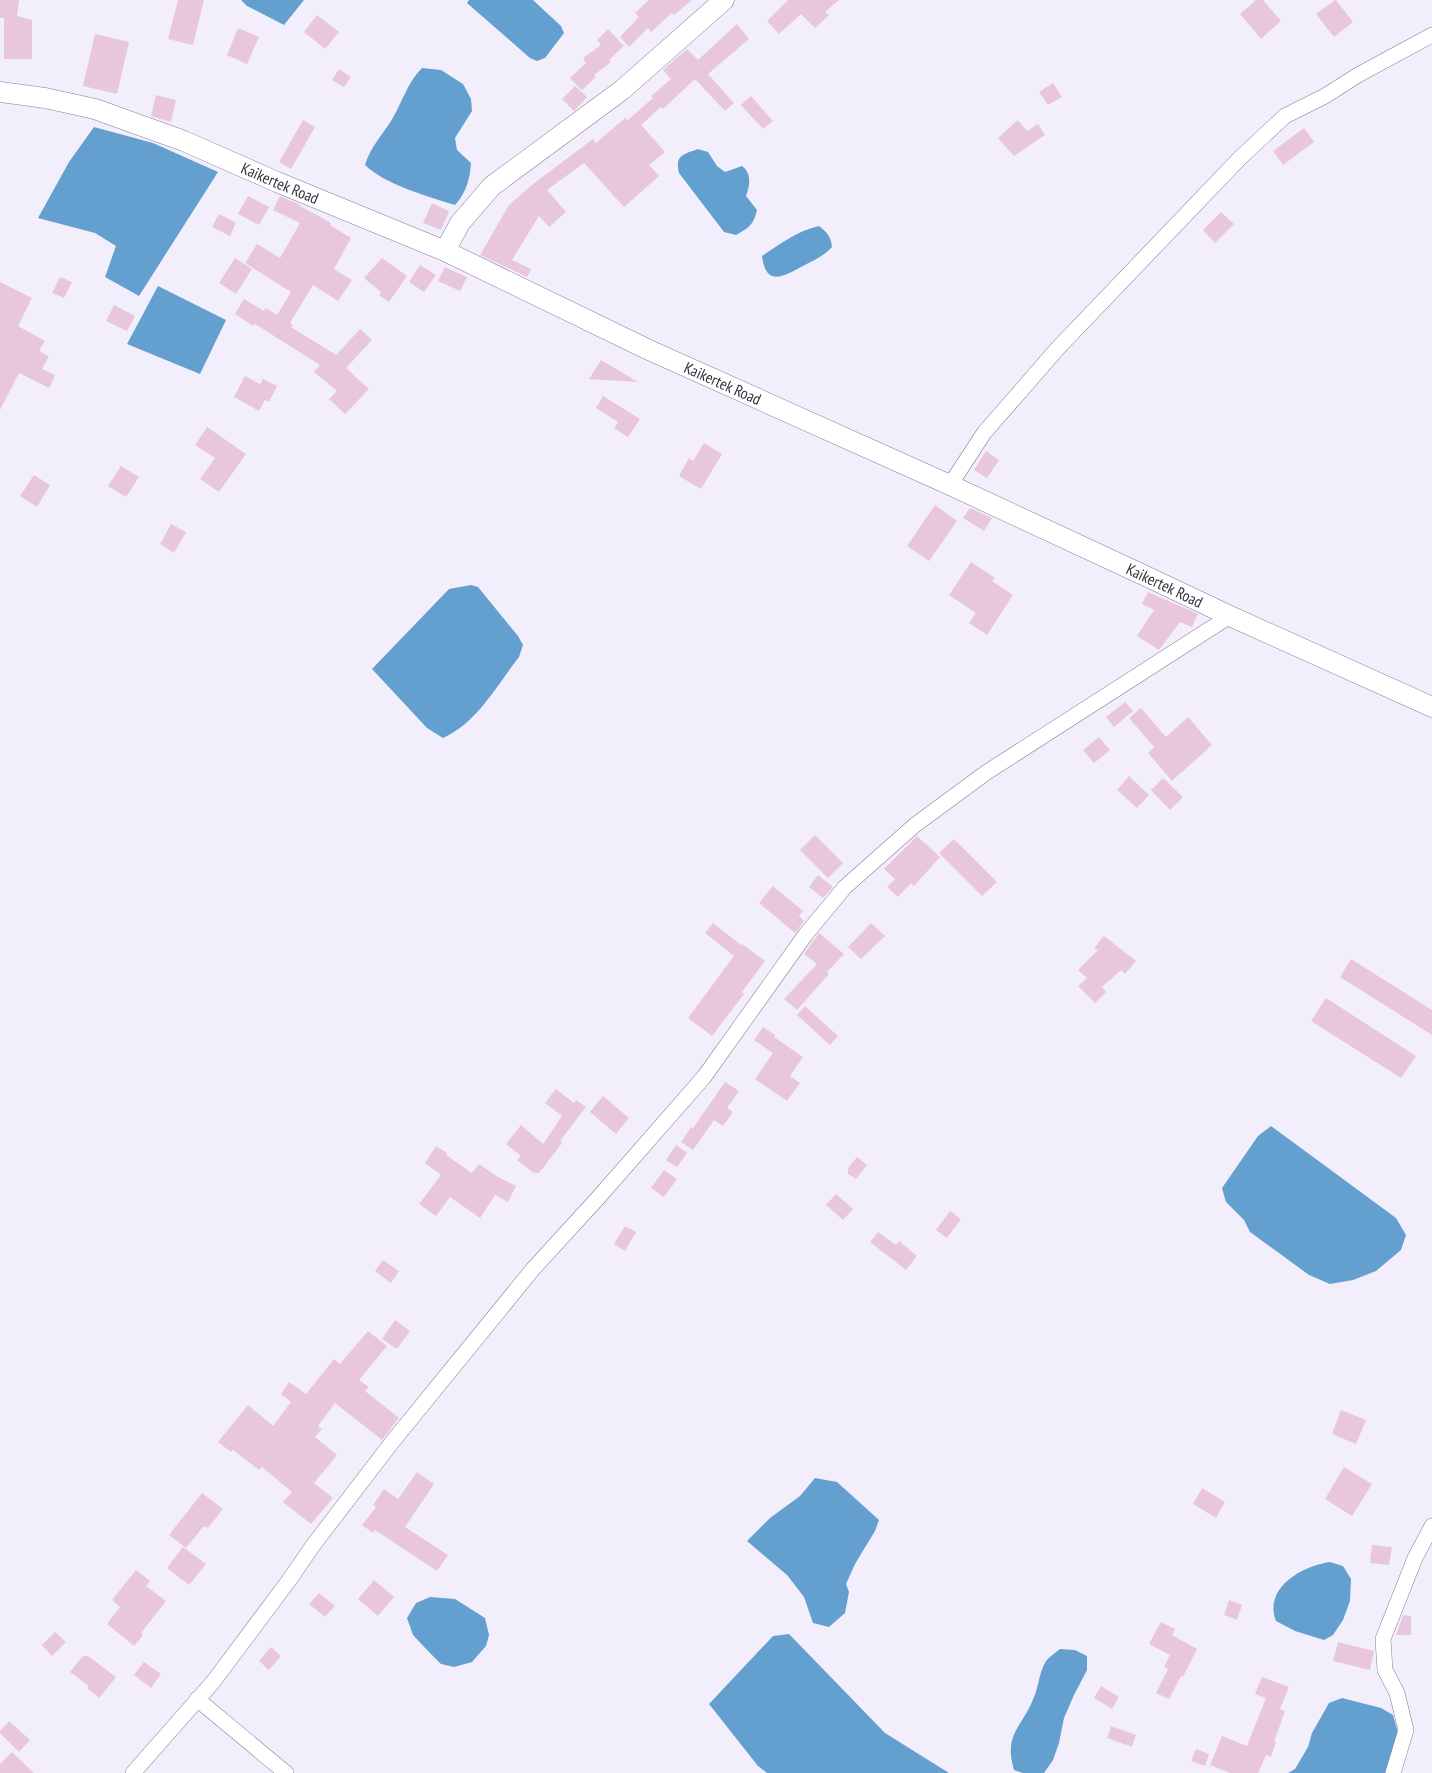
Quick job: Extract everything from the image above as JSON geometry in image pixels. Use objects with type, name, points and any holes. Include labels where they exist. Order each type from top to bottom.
[{"type":"main road","points":[[445,251],[460,223],[492,186],[622,90],[724,0]]},
{"type":"main road","name":"Kaikertek Road","points":[[0,92],[45,98],[94,109],[184,141],[445,251],[649,350],[1432,707]]},
{"type":"street","points":[[951,486],[984,433],[1058,348],[1240,158],[1285,117],[1432,35]]},
{"type":"street","points":[[133,1773],[213,1682],[290,1580],[314,1544],[471,1344],[533,1269],[704,1077],[806,934],[845,887],[915,825],[987,772],[1230,616]]},
{"type":"street","points":[[1393,1773],[1406,1730],[1397,1693],[1385,1670],[1383,1639],[1415,1558],[1432,1526]]},
{"type":"street","points":[[197,1699],[286,1773]]},
{"type":"water","points":[[241,0],[304,0],[284,25],[247,6]]},
{"type":"water","points":[[469,0],[533,0],[561,26],[564,33],[545,58],[537,61],[530,58],[467,3]]},
{"type":"water","points":[[422,68],[441,70],[463,84],[471,99],[472,111],[455,138],[457,150],[471,163],[470,175],[462,196],[455,205],[395,184],[365,165],[408,87]]},
{"type":"water","points":[[94,127],[153,143],[218,172],[139,296],[105,277],[116,246],[95,233],[38,218],[69,162]]},
{"type":"water","points":[[698,149],[708,152],[717,166],[725,172],[742,166],[749,176],[746,196],[757,210],[750,225],[736,235],[724,232],[679,173],[678,162],[681,156]]},
{"type":"water","points":[[819,226],[830,238],[832,247],[829,250],[815,260],[783,276],[772,276],[767,272],[762,256],[796,235]]},
{"type":"water","points":[[158,286],[226,320],[200,374],[127,344]]},
{"type":"water","points":[[471,585],[478,587],[523,645],[519,657],[486,702],[466,723],[443,738],[427,728],[372,669],[449,589]]},
{"type":"water","points":[[1271,1126],[1396,1218],[1406,1235],[1401,1250],[1376,1271],[1353,1280],[1330,1284],[1309,1275],[1250,1232],[1244,1220],[1226,1202],[1222,1188],[1258,1136]]},
{"type":"water","points":[[815,1478],[837,1482],[879,1520],[846,1584],[849,1592],[845,1613],[829,1627],[813,1623],[804,1597],[787,1575],[747,1541],[770,1518],[800,1496]]},
{"type":"water","points":[[1330,1562],[1343,1566],[1351,1579],[1350,1601],[1343,1620],[1333,1635],[1324,1640],[1295,1631],[1276,1621],[1273,1609],[1280,1589],[1297,1574],[1308,1568]]},
{"type":"water","points":[[430,1597],[455,1599],[485,1618],[489,1635],[486,1646],[472,1662],[454,1667],[441,1664],[413,1635],[407,1618],[416,1603]]},
{"type":"water","points":[[789,1634],[885,1733],[949,1773],[767,1773],[758,1766],[709,1704],[773,1636]]},
{"type":"water","points":[[1060,1649],[1075,1650],[1087,1656],[1087,1670],[1064,1718],[1053,1760],[1044,1773],[1023,1773],[1014,1770],[1011,1747],[1016,1731],[1030,1707],[1046,1661]]},
{"type":"water","points":[[1342,1698],[1381,1708],[1393,1715],[1400,1740],[1386,1773],[1288,1773],[1295,1769],[1308,1747],[1312,1733],[1329,1703]]},
{"type":"building","points":[[0,0],[19,0],[17,16],[32,20],[32,59],[4,59],[4,18],[0,18]]},
{"type":"building","points":[[178,0],[204,0],[193,45],[168,39]]},
{"type":"building","points":[[649,0],[692,0],[674,15],[672,13],[651,32],[648,28],[629,47],[620,37],[639,17],[635,13]]},
{"type":"building","points":[[788,0],[839,0],[825,12],[829,15],[815,28],[801,14],[779,34],[767,21]]},
{"type":"building","points":[[1256,0],[1263,0],[1281,21],[1261,39],[1240,14]]},
{"type":"building","points":[[1335,0],[1353,22],[1334,37],[1316,14]]},
{"type":"building","points":[[317,15],[339,32],[325,49],[304,32]]},
{"type":"building","points":[[737,24],[749,39],[708,74],[734,103],[725,111],[695,79],[663,109],[661,107],[641,125],[665,152],[649,165],[659,176],[624,207],[584,163],[547,190],[566,212],[549,227],[539,216],[512,260],[531,269],[527,277],[480,255],[509,205],[593,139],[596,143],[625,118],[628,120],[671,79],[663,70],[687,49],[698,60]]},
{"type":"building","points":[[238,28],[259,37],[247,64],[227,55]]},
{"type":"building","points":[[608,29],[624,46],[582,90],[570,78],[586,63],[583,58],[601,45],[597,40]]},
{"type":"building","points":[[95,34],[129,42],[117,94],[83,86]]},
{"type":"building","points":[[339,69],[351,77],[344,87],[332,80]]},
{"type":"building","points":[[1053,83],[1062,97],[1048,105],[1039,92]]},
{"type":"building","points":[[575,86],[587,97],[574,111],[562,99]]},
{"type":"building","points":[[156,95],[176,100],[171,122],[151,116]]},
{"type":"building","points":[[751,96],[773,121],[763,129],[741,105]]},
{"type":"building","points":[[303,120],[315,127],[291,169],[279,162]]},
{"type":"building","points":[[1018,120],[1027,131],[1038,124],[1045,135],[1014,156],[998,138]]},
{"type":"building","points":[[1304,128],[1314,142],[1283,165],[1273,151]]},
{"type":"building","points":[[248,196],[269,207],[259,225],[238,214]]},
{"type":"building","points":[[280,196],[301,205],[351,238],[334,269],[352,280],[338,301],[313,285],[290,323],[293,325],[291,327],[336,355],[360,329],[372,340],[346,368],[369,389],[345,414],[329,399],[337,391],[314,372],[320,365],[235,314],[244,299],[264,311],[266,308],[277,315],[291,292],[245,263],[257,244],[280,258],[300,223],[273,210]]},
{"type":"building","points":[[432,203],[449,211],[441,230],[423,223]]},
{"type":"building","points":[[1221,212],[1234,224],[1215,243],[1203,230]]},
{"type":"building","points":[[219,214],[236,223],[230,236],[212,227]]},
{"type":"building","points":[[235,258],[252,269],[236,294],[219,283]]},
{"type":"building","points":[[382,258],[407,276],[389,302],[379,295],[381,292],[364,278]]},
{"type":"building","points":[[420,265],[436,275],[424,292],[409,282]]},
{"type":"building","points":[[445,267],[467,277],[460,291],[438,281]]},
{"type":"building","points":[[60,277],[72,282],[64,298],[52,293]]},
{"type":"building","points":[[0,282],[32,298],[18,326],[45,341],[39,351],[49,356],[42,369],[55,375],[49,388],[19,373],[0,410]]},
{"type":"building","points":[[114,305],[135,316],[127,331],[106,321]]},
{"type":"building","points":[[601,360],[638,382],[589,379]]},
{"type":"building","points":[[245,376],[260,384],[263,379],[277,386],[269,402],[265,400],[259,411],[234,397]]},
{"type":"building","points":[[603,396],[640,419],[628,437],[614,428],[618,422],[596,408]]},
{"type":"building","points":[[207,427],[246,454],[219,492],[200,479],[215,458],[195,445]]},
{"type":"building","points":[[704,443],[722,454],[701,489],[679,476],[689,458],[693,461]]},
{"type":"building","points":[[986,451],[999,460],[987,478],[974,470]]},
{"type":"building","points":[[121,466],[139,477],[126,497],[108,486]]},
{"type":"building","points":[[34,475],[50,485],[37,507],[20,496]]},
{"type":"building","points":[[935,505],[957,521],[929,561],[907,546]]},
{"type":"building","points":[[970,508],[992,518],[984,531],[963,518]]},
{"type":"building","points":[[171,524],[186,532],[174,553],[160,544]]},
{"type":"building","points":[[971,562],[995,578],[992,581],[1013,595],[987,635],[969,623],[976,613],[949,595]]},
{"type":"building","points":[[1148,592],[1198,614],[1192,627],[1180,622],[1159,650],[1137,636],[1154,610],[1142,604]]},
{"type":"building","points":[[1125,702],[1133,711],[1114,727],[1106,717]]},
{"type":"building","points":[[1141,708],[1166,737],[1188,717],[1212,745],[1172,781],[1148,753],[1154,747],[1129,718]]},
{"type":"building","points":[[1099,737],[1110,750],[1094,763],[1083,750]]},
{"type":"building","points":[[1129,776],[1149,795],[1137,808],[1117,790]]},
{"type":"building","points":[[1163,778],[1183,797],[1170,810],[1151,790]]},
{"type":"building","points":[[815,835],[843,863],[828,878],[800,850]]},
{"type":"building","points":[[917,836],[940,857],[914,886],[911,883],[898,897],[887,887],[895,879],[884,869]]},
{"type":"building","points":[[954,839],[997,882],[982,896],[939,853]]},
{"type":"building","points":[[818,875],[833,887],[823,898],[809,887]]},
{"type":"building","points":[[773,886],[803,911],[799,916],[804,921],[795,933],[759,903]]},
{"type":"building","points":[[713,923],[765,961],[742,992],[744,994],[712,1036],[688,1018],[734,956],[705,933]]},
{"type":"building","points":[[871,923],[885,936],[861,959],[848,947]]},
{"type":"building","points":[[819,933],[844,954],[797,1010],[784,999],[817,964],[804,954]]},
{"type":"building","points":[[1104,936],[1136,961],[1125,974],[1121,970],[1102,987],[1106,992],[1095,1003],[1078,986],[1087,978],[1078,970],[1098,950],[1094,948]]},
{"type":"building","points":[[1351,959],[1432,1010],[1432,1035],[1340,977]]},
{"type":"building","points":[[1326,998],[1416,1056],[1401,1078],[1311,1021]]},
{"type":"building","points":[[805,1006],[838,1036],[830,1045],[797,1015]]},
{"type":"building","points":[[763,1027],[803,1057],[790,1076],[800,1083],[787,1101],[755,1079],[773,1053],[754,1040]]},
{"type":"building","points":[[725,1082],[739,1091],[727,1108],[733,1112],[723,1126],[714,1120],[693,1150],[681,1142]]},
{"type":"building","points":[[556,1089],[574,1103],[576,1100],[586,1107],[539,1173],[534,1173],[517,1160],[521,1156],[506,1144],[521,1125],[543,1144],[562,1116],[545,1103]]},
{"type":"building","points":[[603,1096],[629,1118],[616,1134],[590,1112]]},
{"type":"building","points":[[676,1145],[687,1153],[677,1167],[666,1160]]},
{"type":"building","points":[[436,1146],[472,1173],[479,1164],[516,1186],[508,1202],[495,1195],[480,1218],[450,1197],[436,1216],[419,1204],[441,1175],[425,1163]]},
{"type":"building","points":[[857,1157],[867,1165],[856,1179],[848,1174],[848,1168]]},
{"type":"building","points":[[664,1170],[677,1179],[664,1197],[651,1188]]},
{"type":"building","points":[[836,1194],[853,1209],[843,1220],[826,1205]]},
{"type":"building","points":[[950,1211],[961,1219],[947,1238],[936,1230]]},
{"type":"building","points":[[625,1226],[636,1232],[625,1251],[614,1244]]},
{"type":"building","points":[[878,1232],[896,1245],[899,1241],[917,1256],[906,1270],[870,1242]]},
{"type":"building","points":[[383,1260],[399,1271],[391,1283],[375,1271]]},
{"type":"building","points":[[395,1320],[410,1331],[397,1349],[382,1339]]},
{"type":"building","points":[[368,1331],[387,1346],[359,1380],[369,1387],[365,1391],[399,1418],[382,1440],[335,1403],[318,1426],[322,1429],[315,1437],[337,1455],[314,1483],[333,1498],[311,1524],[283,1502],[292,1492],[262,1467],[259,1470],[233,1450],[231,1452],[218,1442],[248,1405],[273,1426],[291,1402],[281,1394],[289,1382],[306,1394],[334,1359],[340,1364]]},
{"type":"building","points":[[1341,1410],[1366,1420],[1356,1444],[1332,1434]]},
{"type":"building","points":[[1344,1467],[1372,1484],[1352,1516],[1325,1499]]},
{"type":"building","points":[[417,1472],[434,1484],[405,1527],[448,1555],[437,1571],[375,1530],[373,1533],[362,1525],[376,1507],[373,1505],[384,1489],[398,1499]]},
{"type":"building","points":[[1202,1488],[1225,1502],[1216,1518],[1193,1504]]},
{"type":"building","points":[[202,1493],[223,1509],[208,1528],[204,1526],[186,1548],[169,1535]]},
{"type":"building","points":[[1372,1545],[1392,1547],[1389,1565],[1370,1563]]},
{"type":"building","points":[[183,1547],[206,1564],[189,1585],[167,1568]]},
{"type":"building","points":[[136,1570],[150,1581],[146,1586],[166,1601],[141,1633],[143,1635],[134,1646],[107,1624],[120,1607],[112,1600]]},
{"type":"building","points":[[374,1580],[394,1597],[378,1616],[358,1599]]},
{"type":"building","points":[[319,1593],[335,1606],[325,1617],[309,1604]]},
{"type":"building","points":[[1229,1600],[1242,1605],[1237,1620],[1224,1615]]},
{"type":"building","points":[[1403,1615],[1411,1616],[1411,1635],[1396,1635]]},
{"type":"building","points":[[1161,1622],[1175,1629],[1172,1635],[1197,1649],[1169,1699],[1156,1693],[1168,1669],[1164,1667],[1170,1655],[1149,1644]]},
{"type":"building","points":[[55,1632],[66,1642],[52,1656],[42,1645]]},
{"type":"building","points":[[1338,1642],[1374,1651],[1370,1670],[1333,1661]]},
{"type":"building","points":[[271,1647],[281,1656],[269,1670],[259,1661]]},
{"type":"building","points":[[83,1656],[88,1656],[116,1677],[99,1698],[87,1688],[89,1686],[70,1672]]},
{"type":"building","points":[[144,1662],[161,1674],[151,1688],[134,1675]]},
{"type":"building","points":[[1262,1677],[1289,1687],[1280,1709],[1285,1711],[1271,1757],[1266,1755],[1258,1773],[1230,1773],[1210,1765],[1222,1736],[1247,1746],[1266,1698],[1255,1694]]},
{"type":"building","points":[[1101,1686],[1119,1697],[1112,1709],[1094,1698]]},
{"type":"building","points":[[9,1721],[30,1740],[19,1752],[0,1733]]},
{"type":"building","points":[[1111,1726],[1136,1735],[1132,1747],[1107,1738]]},
{"type":"building","points":[[1196,1749],[1209,1754],[1205,1766],[1191,1761]]},
{"type":"building","points":[[12,1752],[34,1773],[0,1773],[0,1764]]}]
